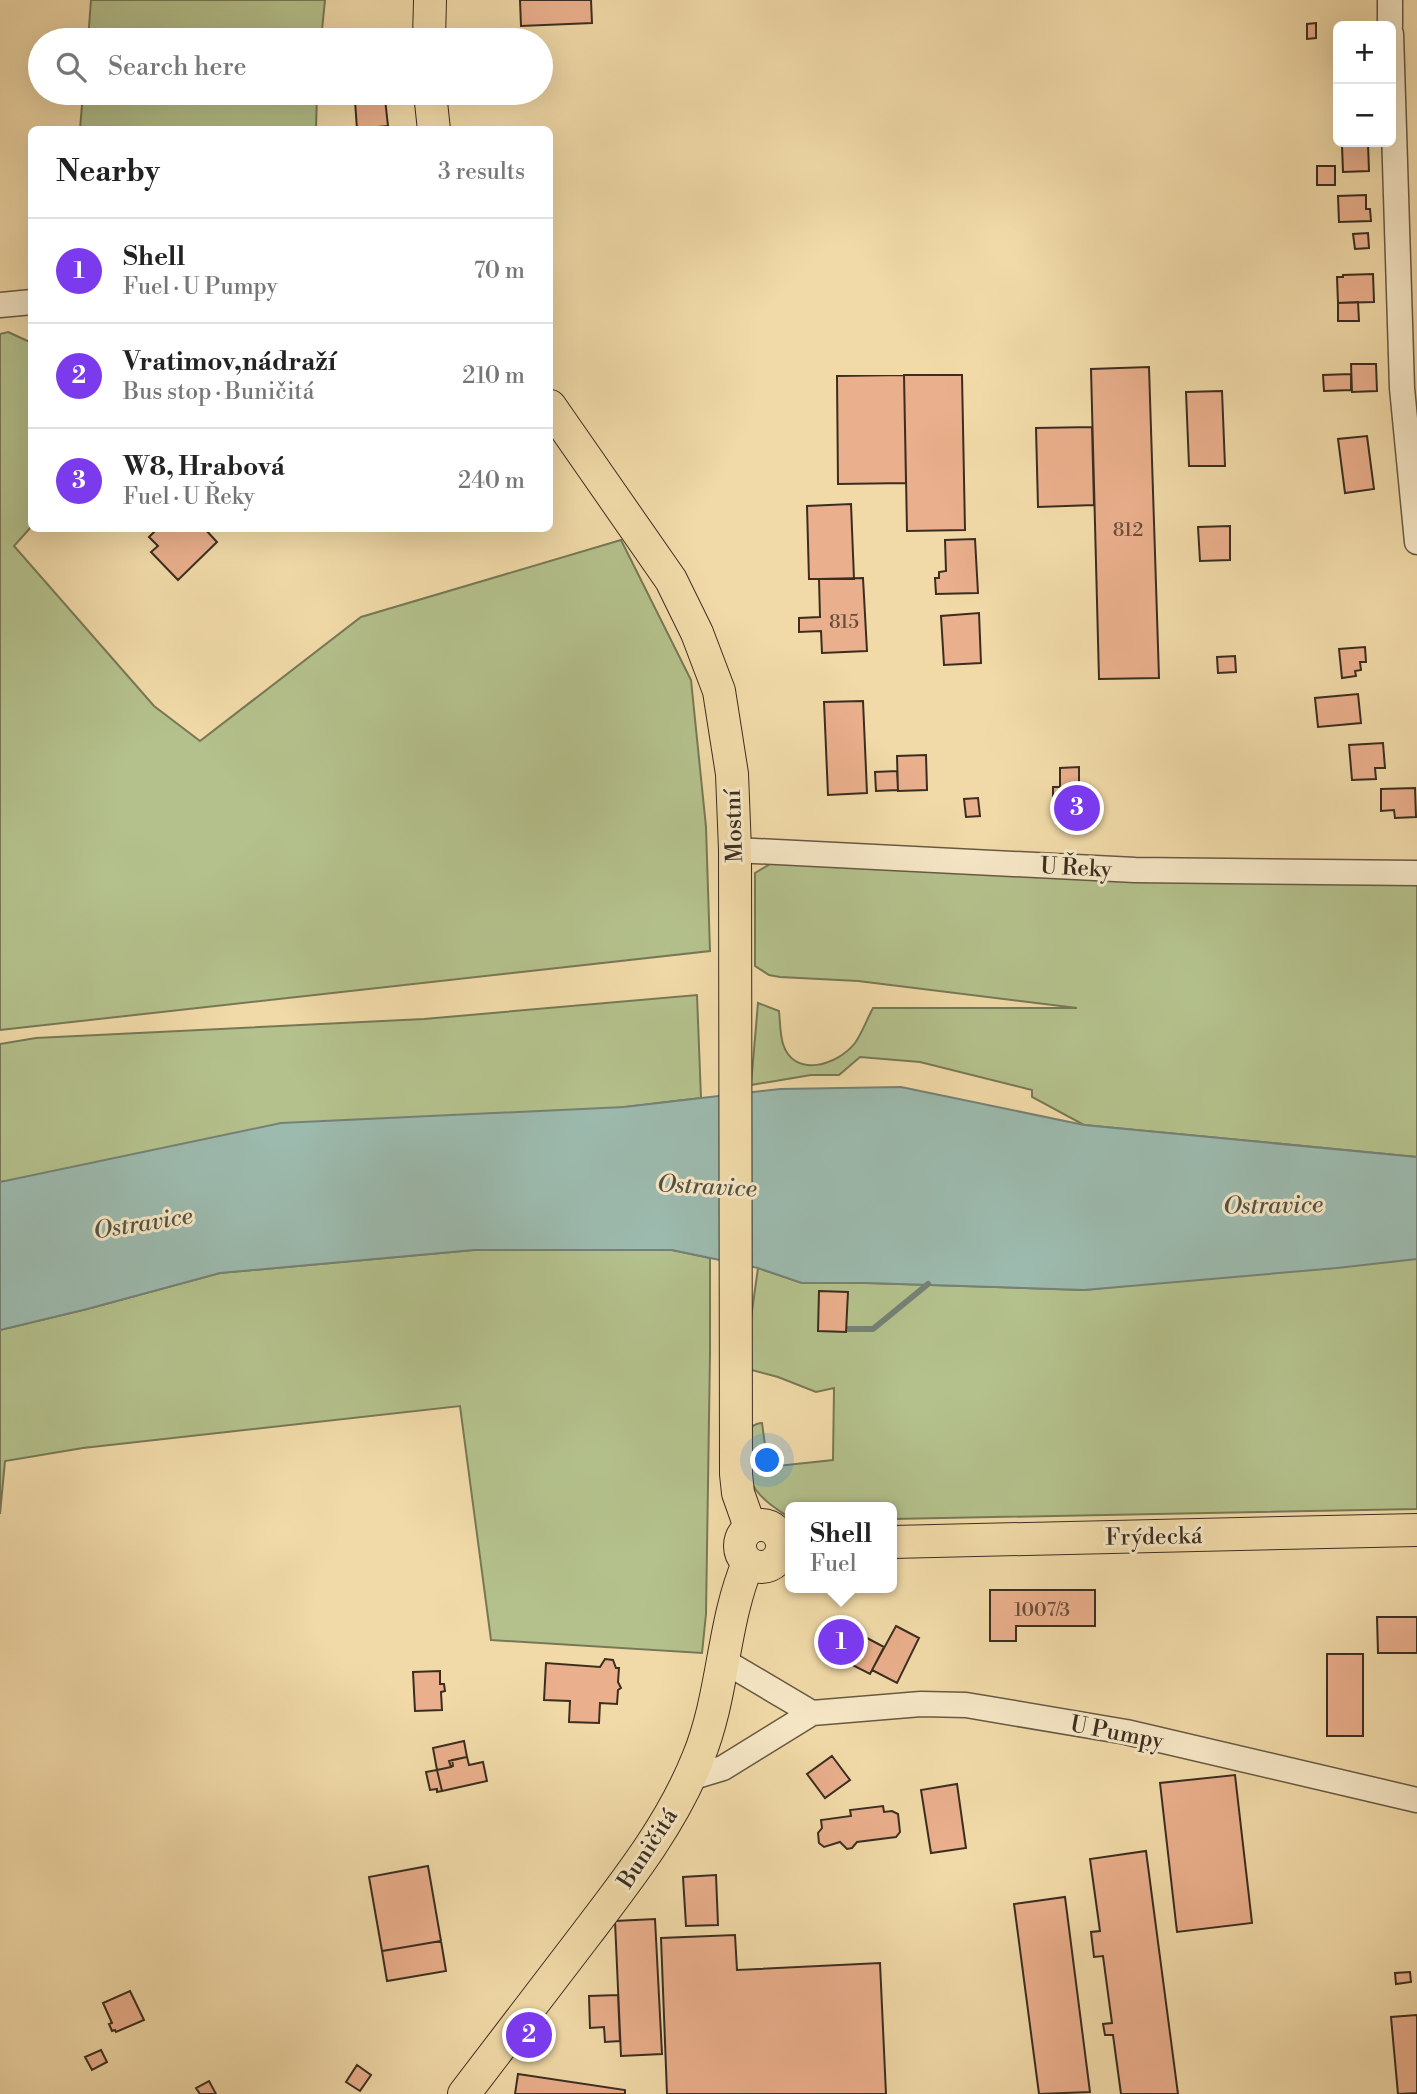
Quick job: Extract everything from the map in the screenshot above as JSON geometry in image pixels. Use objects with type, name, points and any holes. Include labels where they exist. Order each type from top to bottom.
[{"type":"main road","points":[[429,28],[430,0]]},
{"type":"main road","points":[[431,105],[434,126]]},
{"type":"main road","name":"Mostní","points":[[553,410],[671,580],[719,691],[732,774],[735,850],[736,1474],[738,1493],[750,1527]]},
{"type":"main road","points":[[785,1543],[772,1527],[760,1524],[750,1527],[743,1535],[740,1545],[743,1557],[748,1563],[760,1567],[770,1565],[785,1546]]},
{"type":"main road","name":"Frýdecká","points":[[897,1542],[1417,1530]]},
{"type":"main road","name":"Buničitá","points":[[464,2094],[645,1856],[665,1825],[690,1778],[708,1732],[718,1696],[737,1588],[748,1563]]},
{"type":"street","points":[[1390,0],[1391,21]]},
{"type":"street","points":[[1393,84],[1402,388],[1417,542]]},
{"type":"street","points":[[0,306],[28,302]]},
{"type":"street","name":"U Řeky","points":[[735,850],[1135,870],[1417,873]]},
{"type":"street","points":[[724,1661],[812,1713]]},
{"type":"street","name":"U Pumpy","points":[[690,1778],[723,1768],[812,1713],[921,1704],[966,1705],[1126,1732],[1417,1800]]},
{"type":"green space","points":[[91,0],[325,0],[322,28],[89,28]]},
{"type":"green space","points":[[82,105],[317,105],[316,126],[80,126]]},
{"type":"green space","points":[[8,332],[28,341],[28,530],[14,546],[154,706],[200,741],[361,617],[621,540],[691,680],[706,827],[710,951],[0,1030],[0,334]]},
{"type":"green space","points":[[775,861],[1417,874],[1417,1157],[1084,1125],[1032,1097],[1032,1090],[920,1062],[860,1057],[839,1075],[811,1075],[751,1085],[758,1003],[779,1011],[783,1044],[796,1062],[806,1065],[828,1062],[847,1051],[858,1039],[873,1008],[1077,1008],[858,981],[769,975],[755,966],[755,873]]},
{"type":"green space","points":[[697,995],[701,1098],[0,1182],[0,1044],[36,1038],[424,1019]]},
{"type":"green space","points":[[474,1250],[672,1250],[710,1258],[706,1614],[702,1653],[491,1640],[460,1406],[83,1448],[5,1461],[0,1514],[0,1330],[220,1273]]},
{"type":"green space","points":[[1417,1257],[1417,1509],[897,1519],[897,1502],[785,1502],[785,1515],[756,1490],[750,1477],[745,1449],[748,1432],[759,1423],[762,1423],[768,1467],[833,1460],[834,1388],[816,1392],[778,1377],[744,1368],[758,1268],[802,1283],[1084,1290]]},
{"type":"water","name":"Ostravice","points":[[901,1087],[1084,1125],[1417,1157],[1417,1259],[1084,1290],[802,1283],[758,1268],[672,1250],[474,1250],[220,1273],[0,1330],[0,1182],[281,1123],[624,1107],[780,1089]]},
{"type":"building","points":[[520,0],[591,0],[592,23],[521,26]]},
{"type":"building","points":[[1316,23],[1316,38],[1307,39],[1307,24]]},
{"type":"building","points":[[355,105],[386,105],[388,126],[357,126]]},
{"type":"building","points":[[1342,147],[1368,147],[1369,171],[1343,172]]},
{"type":"building","points":[[1317,166],[1335,166],[1335,185],[1317,185]]},
{"type":"building","points":[[1366,195],[1366,209],[1370,209],[1371,221],[1339,222],[1338,196]]},
{"type":"building","points":[[1368,233],[1369,248],[1355,249],[1353,234]]},
{"type":"building","points":[[1373,274],[1374,302],[1338,303],[1337,277]]},
{"type":"building","points":[[1358,302],[1359,321],[1338,321],[1338,303]]},
{"type":"building","points":[[1351,364],[1376,364],[1377,391],[1352,392]]},
{"type":"building","points":[[1149,367],[1159,678],[1099,679],[1091,369]]},
{"type":"building","points":[[1351,374],[1351,390],[1324,391],[1323,375]]},
{"type":"building","points":[[904,375],[962,375],[965,530],[907,531]]},
{"type":"building","points":[[904,375],[906,483],[838,484],[837,376]]},
{"type":"building","points":[[1222,391],[1225,466],[1189,466],[1186,392]]},
{"type":"building","points":[[1092,427],[1094,505],[1038,507],[1036,428]]},
{"type":"building","points":[[1367,436],[1374,489],[1345,493],[1338,439]]},
{"type":"building","points":[[851,504],[854,579],[809,579],[807,506]]},
{"type":"building","points":[[1230,526],[1230,560],[1200,561],[1198,527]]},
{"type":"building","points":[[154,532],[208,532],[217,542],[178,580],[151,552],[158,546],[149,537]]},
{"type":"building","points":[[975,539],[978,593],[936,594],[935,578],[939,578],[939,572],[946,571],[945,540]]},
{"type":"building","points":[[863,578],[867,651],[822,653],[821,631],[799,632],[799,618],[820,617],[819,579]]},
{"type":"building","points":[[979,613],[981,663],[944,665],[941,616]]},
{"type":"building","points":[[1365,647],[1366,662],[1360,662],[1361,670],[1355,671],[1356,676],[1342,678],[1339,649]]},
{"type":"building","points":[[1235,656],[1236,672],[1218,673],[1217,657]]},
{"type":"building","points":[[1358,694],[1361,723],[1318,727],[1315,698]]},
{"type":"building","points":[[863,701],[867,793],[828,795],[824,702]]},
{"type":"building","points":[[1383,743],[1385,768],[1375,768],[1376,779],[1352,780],[1349,745]]},
{"type":"building","points":[[926,755],[927,790],[898,791],[897,756]]},
{"type":"building","points":[[1079,767],[1079,788],[1060,789],[1060,768]]},
{"type":"building","points":[[897,771],[898,790],[876,791],[875,772]]},
{"type":"building","points":[[1053,787],[1084,787],[1084,815],[1053,815]]},
{"type":"building","points":[[1415,788],[1416,817],[1395,818],[1394,810],[1381,811],[1381,789]]},
{"type":"building","points":[[978,798],[980,816],[966,817],[964,799]]},
{"type":"building","points":[[819,1291],[848,1292],[846,1332],[818,1331]]},
{"type":"building","points":[[990,1590],[1095,1590],[1095,1626],[1016,1626],[1016,1641],[990,1641]]},
{"type":"building","points":[[1377,1617],[1417,1617],[1417,1653],[1378,1653]]},
{"type":"building","points":[[831,1619],[884,1647],[870,1674],[817,1647]]},
{"type":"building","points":[[896,1626],[919,1638],[897,1683],[872,1670]]},
{"type":"building","points":[[1327,1654],[1363,1654],[1363,1736],[1327,1736]]},
{"type":"building","points":[[605,1659],[613,1660],[616,1668],[619,1668],[618,1682],[621,1688],[618,1690],[617,1704],[600,1703],[599,1723],[569,1722],[570,1701],[544,1700],[546,1663],[600,1667]]},
{"type":"building","points":[[440,1671],[440,1684],[444,1684],[445,1691],[441,1692],[442,1710],[415,1711],[413,1672]]},
{"type":"building","points":[[464,1741],[467,1757],[449,1761],[451,1767],[437,1770],[433,1748]]},
{"type":"building","points":[[832,1756],[850,1780],[825,1798],[807,1774]]},
{"type":"building","points":[[467,1757],[469,1765],[483,1762],[487,1781],[442,1791],[437,1770],[453,1766],[452,1760]]},
{"type":"building","points":[[437,1770],[442,1791],[437,1792],[437,1789],[430,1790],[426,1772]]},
{"type":"building","points":[[1235,1775],[1252,1923],[1177,1932],[1160,1783]]},
{"type":"building","points":[[957,1784],[966,1848],[931,1853],[921,1790]]},
{"type":"building","points":[[883,1806],[884,1812],[892,1811],[898,1814],[900,1832],[896,1837],[857,1842],[847,1849],[840,1842],[824,1847],[819,1843],[821,1820],[851,1816],[850,1810]]},
{"type":"building","points":[[1146,1851],[1178,2094],[1121,2094],[1113,2035],[1105,2035],[1103,2024],[1112,2023],[1103,1956],[1094,1957],[1091,1932],[1100,1931],[1090,1859]]},
{"type":"building","points":[[428,1866],[441,1941],[382,1951],[369,1877]]},
{"type":"building","points":[[716,1875],[718,1925],[686,1926],[683,1877]]},
{"type":"building","points":[[1065,1897],[1090,2092],[1039,2094],[1014,1904]]},
{"type":"building","points":[[655,1919],[662,2054],[621,2056],[615,1921]]},
{"type":"building","points":[[735,1935],[737,1970],[880,1963],[886,2094],[667,2094],[661,1938]]},
{"type":"building","points":[[441,1941],[446,1971],[387,1981],[382,1951]]},
{"type":"building","points":[[1410,1972],[1411,1982],[1396,1984],[1395,1973]]},
{"type":"building","points":[[130,1991],[144,2020],[116,2032],[112,2031],[109,2024],[112,2023],[103,2003]]},
{"type":"building","points":[[618,1995],[620,2041],[605,2042],[604,2027],[590,2028],[589,1996]]},
{"type":"building","points":[[1417,2015],[1417,2093],[1398,2094],[1391,2017]]},
{"type":"building","points":[[101,2050],[107,2062],[92,2070],[85,2057]]},
{"type":"building","points":[[357,2065],[371,2075],[360,2091],[346,2082]]},
{"type":"building","points":[[518,2074],[625,2090],[625,2094],[515,2094]]},
{"type":"building","points":[[209,2081],[216,2094],[200,2094],[196,2088]]},
{"type":"waterway","points":[[846,1329],[873,1329],[928,1284]]},
{"type":"place","name":"W8, Hrabová","points":[[1077,808]]},
{"type":"place","name":"Shell","points":[[841,1642]]},
{"type":"place","name":"Vratimov,nádraží","points":[[529,2035]]}]
